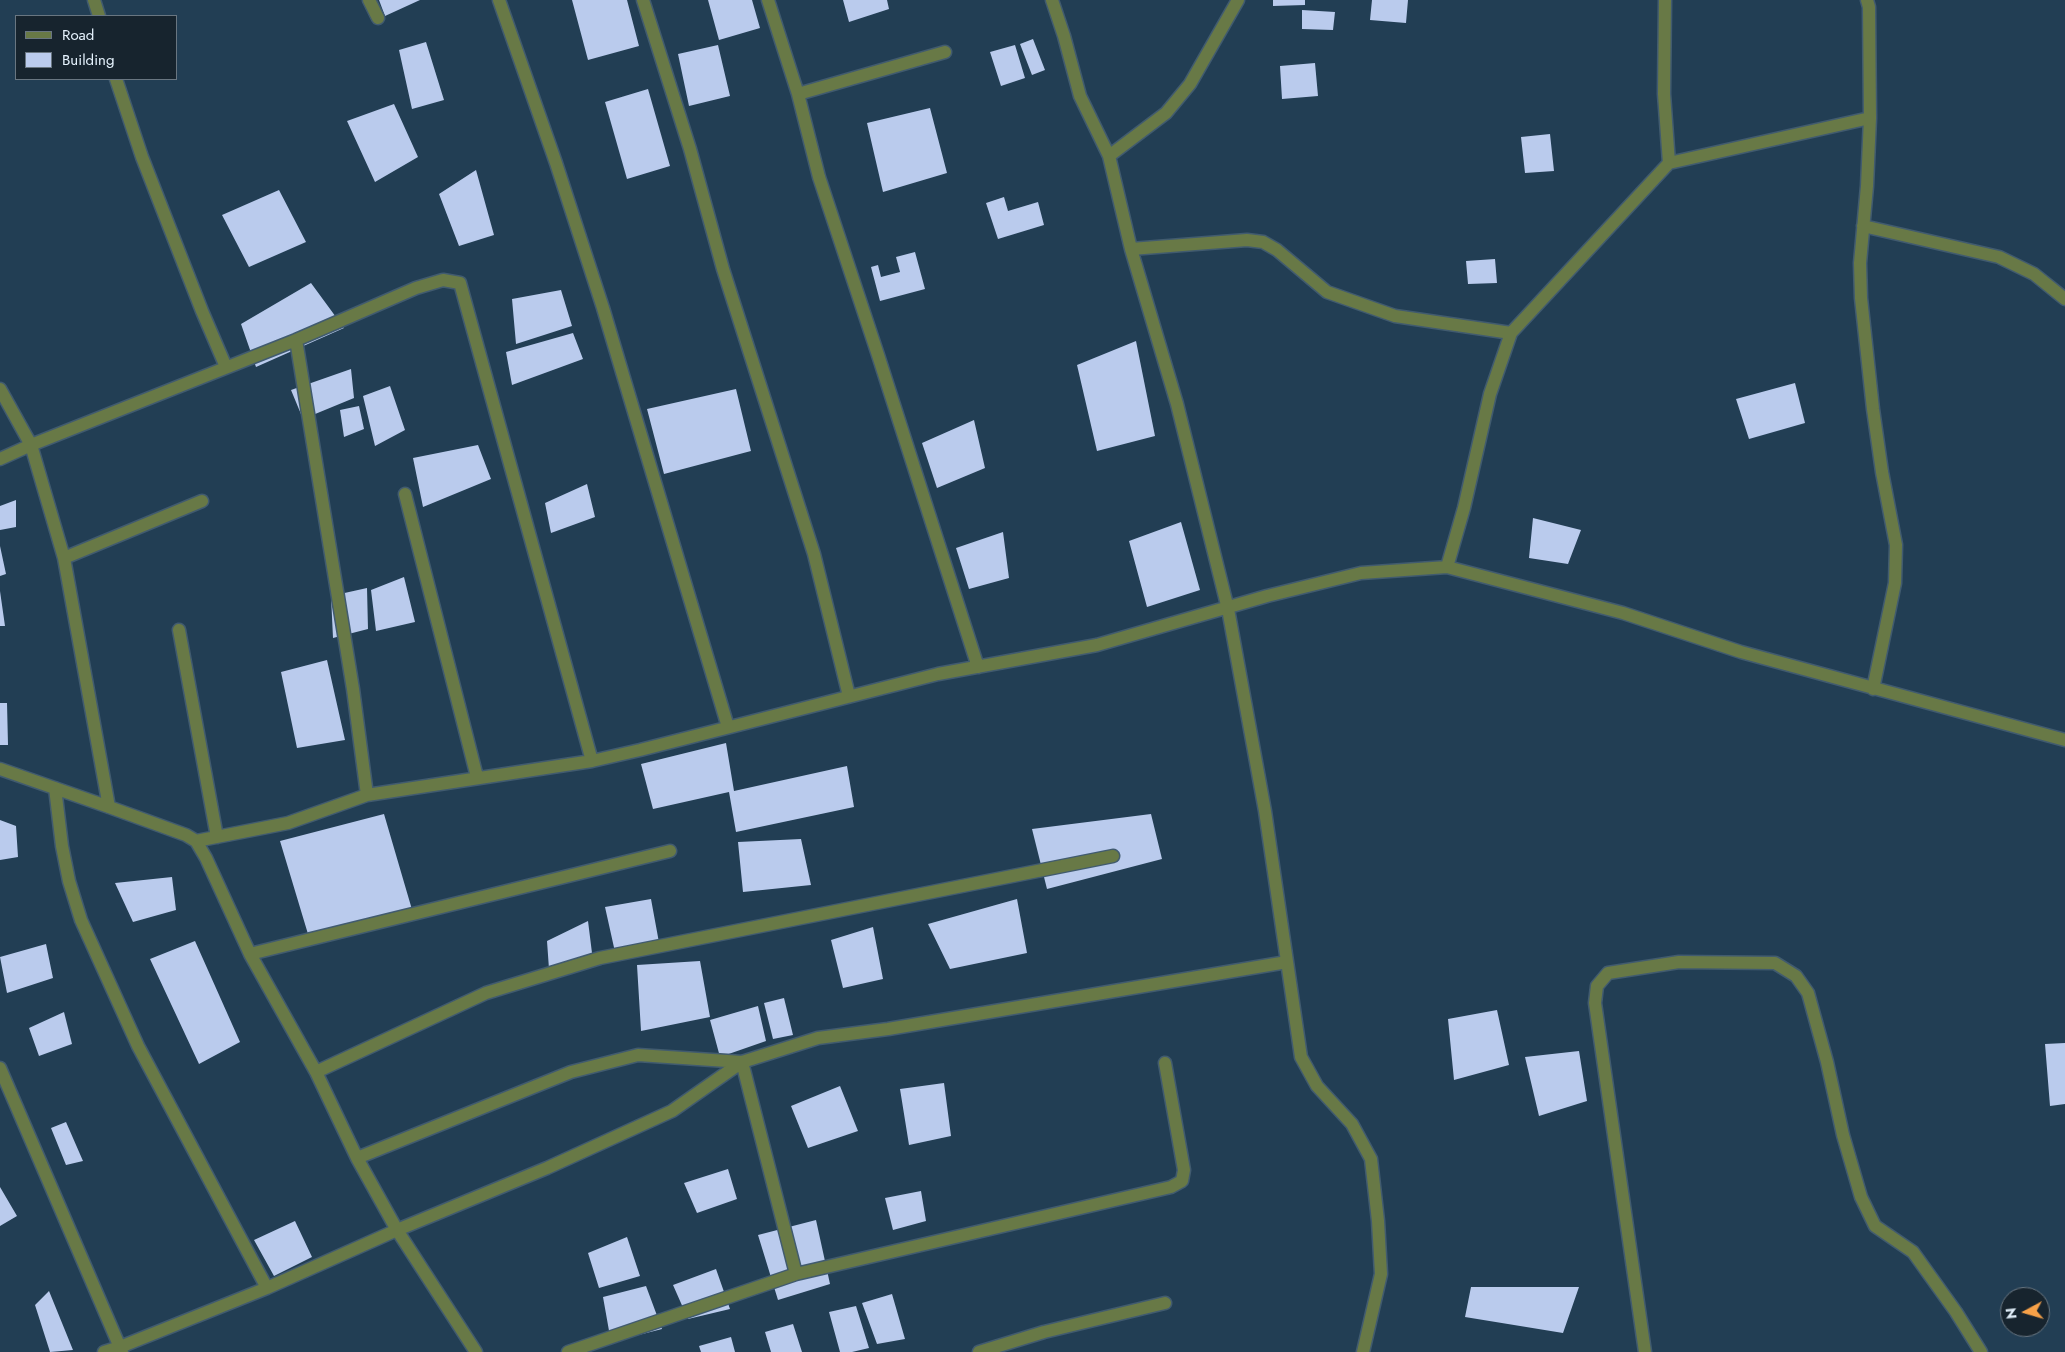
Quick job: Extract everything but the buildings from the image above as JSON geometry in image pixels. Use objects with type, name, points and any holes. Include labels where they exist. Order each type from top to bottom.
[{"type":"street","points":[[94,0],[98,15]]},
{"type":"street","points":[[369,0],[378,18]]},
{"type":"street","points":[[499,0],[556,163],[603,308],[728,727]]},
{"type":"street","points":[[643,0],[690,148],[723,269],[814,554],[849,696]]},
{"type":"street","points":[[768,0],[798,94],[819,177],[876,346],[978,667]]},
{"type":"street","points":[[1052,0],[1080,96],[1109,156],[1131,249],[1177,404],[1228,609],[1266,811],[1301,1057],[1317,1086],[1352,1124],[1371,1159],[1378,1220],[1381,1274],[1363,1352]]},
{"type":"street","points":[[1109,156],[1166,113],[1190,84],[1238,0]]},
{"type":"street","points":[[1665,0],[1664,94],[1669,163]]},
{"type":"street","points":[[1867,0],[1869,6],[1870,118],[1860,263],[1865,334],[1882,472],[1896,545],[1895,583],[1873,689]]},
{"type":"street","points":[[798,94],[945,52]]},
{"type":"street","points":[[116,80],[142,158],[226,367]]},
{"type":"street","points":[[1448,567],[1464,508],[1490,394],[1511,333],[1669,163],[1870,118]]},
{"type":"street","points":[[1863,226],[1999,256],[2034,274],[2065,299]]},
{"type":"street","points":[[1131,249],[1247,240],[1263,242],[1277,250],[1327,292],[1394,316],[1511,333]]},
{"type":"street","points":[[0,460],[31,445],[296,340],[416,288],[443,280],[460,283],[592,761]]},
{"type":"street","points":[[296,340],[352,689],[367,795]]},
{"type":"street","points":[[0,389],[31,445],[64,558],[109,807]]},
{"type":"street","points":[[405,494],[477,777]]},
{"type":"street","points":[[64,558],[202,502]]},
{"type":"street","points":[[196,841],[288,823],[367,795],[592,761],[938,674],[1097,645],[1228,609],[1267,596],[1361,573],[1448,567],[1623,613],[1741,652],[2065,740]]},
{"type":"street","points":[[179,630],[217,837]]},
{"type":"street","points":[[0,769],[186,835],[196,841],[206,858],[250,954],[316,1072],[357,1158],[397,1230],[476,1352]]},
{"type":"street","points":[[55,788],[69,881],[81,920],[138,1046],[267,1288]]},
{"type":"street","points":[[250,954],[670,851]]},
{"type":"street","points":[[316,1072],[486,993],[600,958],[1113,856]]},
{"type":"street","points":[[104,1352],[121,1350],[397,1230],[547,1168],[672,1111],[742,1062],[818,1038],[888,1029],[1287,962]]},
{"type":"street","points":[[1644,1352],[1594,1003],[1597,986],[1608,973],[1689,962],[1775,962],[1796,976],[1808,993],[1827,1062],[1843,1136],[1861,1197],[1875,1226],[1913,1252],[1956,1312],[1980,1352]]},
{"type":"street","points":[[357,1158],[571,1072],[638,1055],[742,1062]]},
{"type":"street","points":[[742,1062],[796,1274]]},
{"type":"street","points":[[568,1352],[796,1274],[1171,1187],[1182,1181],[1184,1170],[1165,1063]]},
{"type":"street","points":[[0,1068],[121,1350]]},
{"type":"street","points":[[979,1352],[1044,1332],[1165,1303]]}]
